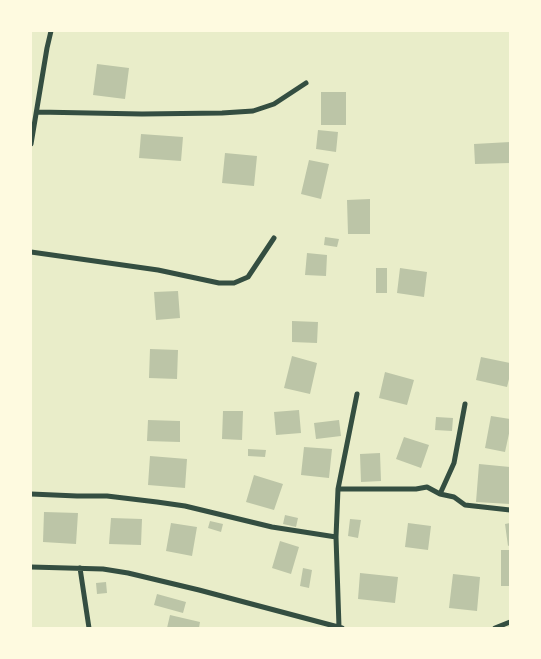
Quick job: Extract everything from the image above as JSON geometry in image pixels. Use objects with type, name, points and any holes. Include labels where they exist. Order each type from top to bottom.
[{"type":"street","points":[[31,144],[51,31]]},
{"type":"street","points":[[37,112],[151,114],[253,111],[274,104],[306,83]]},
{"type":"street","points":[[31,252],[158,270],[219,283],[234,283],[248,277],[274,238]]},
{"type":"street","points":[[31,567],[103,569],[150,578],[341,628],[336,538],[338,489],[357,394]]},
{"type":"street","points":[[440,494],[454,464],[465,404]]},
{"type":"street","points":[[338,489],[416,489],[427,487],[440,494],[454,497],[465,505],[510,510]]},
{"type":"street","points":[[31,494],[107,496],[185,506],[272,527],[336,538]]},
{"type":"street","points":[[80,568],[89,628]]},
{"type":"street","points":[[495,628],[510,622]]},
{"type":"building","points":[[97,64],[129,68],[125,99],[93,95]]},
{"type":"building","points":[[321,92],[346,92],[346,125],[321,125]]},
{"type":"building","points":[[318,130],[338,132],[336,152],[316,149]]},
{"type":"building","points":[[141,134],[183,137],[181,161],[139,158]]},
{"type":"building","points":[[510,142],[510,163],[475,164],[474,144]]},
{"type":"building","points":[[225,153],[257,156],[254,186],[222,183]]},
{"type":"building","points":[[309,160],[329,164],[321,199],[301,194]]},
{"type":"building","points":[[370,199],[370,234],[348,234],[347,200]]},
{"type":"building","points":[[325,237],[339,239],[337,247],[324,245]]},
{"type":"building","points":[[307,253],[327,255],[326,276],[305,275]]},
{"type":"building","points":[[376,268],[387,268],[387,293],[376,293]]},
{"type":"building","points":[[400,268],[427,272],[424,297],[397,293]]},
{"type":"building","points":[[178,291],[180,318],[156,320],[154,292]]},
{"type":"building","points":[[292,321],[318,322],[317,343],[292,342]]},
{"type":"building","points":[[150,349],[178,350],[177,379],[149,378]]},
{"type":"building","points":[[292,356],[317,363],[310,394],[284,388]]},
{"type":"building","points":[[481,357],[510,363],[507,387],[476,380]]},
{"type":"building","points":[[385,372],[414,380],[407,405],[379,398]]},
{"type":"building","points":[[299,410],[301,433],[276,435],[274,412]]},
{"type":"building","points":[[223,411],[243,411],[242,440],[222,439]]},
{"type":"building","points":[[491,416],[510,419],[505,452],[485,448]]},
{"type":"building","points":[[436,417],[453,418],[452,431],[435,430]]},
{"type":"building","points":[[148,420],[180,421],[180,442],[147,441]]},
{"type":"building","points":[[339,420],[341,436],[316,439],[314,423]]},
{"type":"building","points":[[404,437],[429,445],[421,468],[396,459]]},
{"type":"building","points":[[304,447],[332,449],[329,478],[301,475]]},
{"type":"building","points":[[248,449],[266,450],[265,457],[248,456]]},
{"type":"building","points":[[380,453],[381,481],[361,482],[360,454]]},
{"type":"building","points":[[150,456],[187,459],[185,488],[148,485]]},
{"type":"building","points":[[479,464],[510,467],[510,504],[476,502]]},
{"type":"building","points":[[254,475],[283,484],[274,510],[246,502]]},
{"type":"building","points":[[44,512],[78,513],[76,544],[43,542]]},
{"type":"building","points":[[285,515],[298,518],[296,527],[283,524]]},
{"type":"building","points":[[111,518],[142,519],[141,545],[109,544]]},
{"type":"building","points":[[350,519],[361,520],[358,538],[348,536]]},
{"type":"building","points":[[210,521],[223,524],[221,532],[208,528]]},
{"type":"building","points":[[171,523],[197,527],[192,556],[166,551]]},
{"type":"building","points":[[408,523],[431,526],[428,550],[405,547]]},
{"type":"building","points":[[510,523],[510,545],[508,546],[505,524]]},
{"type":"building","points":[[280,541],[299,547],[291,574],[272,568]]},
{"type":"building","points":[[501,550],[510,550],[510,586],[501,586]]},
{"type":"building","points":[[303,568],[312,570],[309,588],[300,586]]},
{"type":"building","points":[[360,573],[398,577],[395,603],[358,599]]},
{"type":"building","points":[[453,574],[480,577],[477,611],[449,608]]},
{"type":"building","points":[[106,582],[107,593],[97,594],[96,583]]},
{"type":"building","points":[[157,594],[186,602],[183,613],[154,605]]},
{"type":"building","points":[[170,615],[200,622],[199,628],[167,628]]}]
